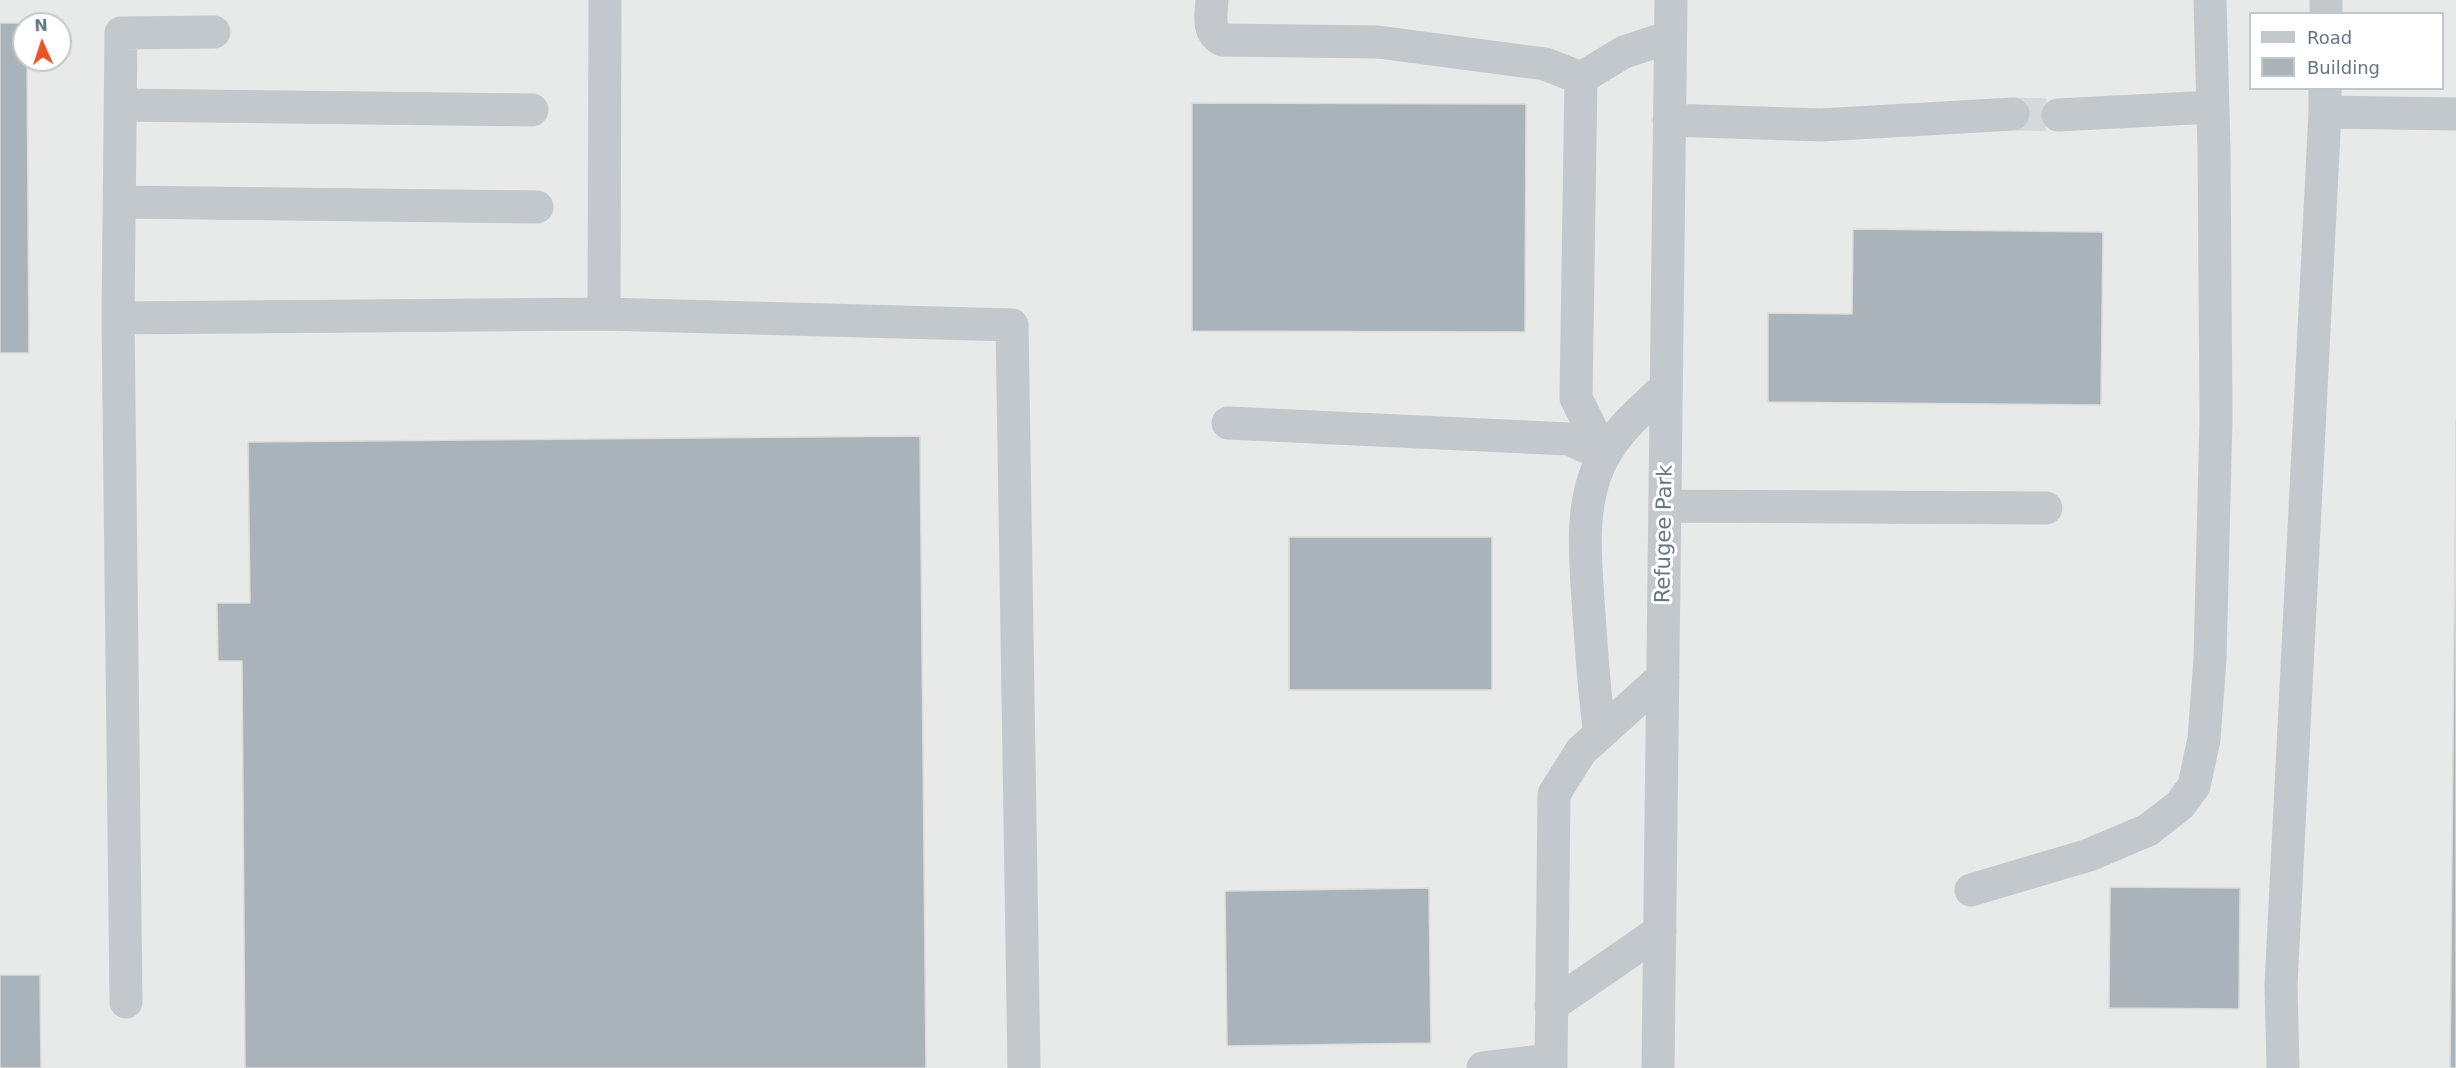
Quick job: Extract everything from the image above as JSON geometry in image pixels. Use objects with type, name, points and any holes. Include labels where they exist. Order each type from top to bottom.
[{"type":"street","points":[[604,314],[605,0]]},
{"type":"street","points":[[1212,0],[1211,25],[1217,37],[1222,40],[1378,42],[1545,64],[1581,78]]},
{"type":"street","name":"Refugee Park","points":[[1659,1068],[1671,0]]},
{"type":"street","points":[[1971,890],[2089,855],[2148,830],[2180,805],[2194,786],[2204,739],[2210,647],[2216,419],[2210,0]]},
{"type":"street","points":[[126,1002],[118,318],[121,33],[214,32]]},
{"type":"street","points":[[1581,78],[1624,52],[1670,37]]},
{"type":"street","points":[[1581,78],[1576,398],[1604,455]]},
{"type":"street","points":[[2283,1068],[2281,985],[2325,100],[2456,114]]},
{"type":"street","points":[[121,105],[532,110]]},
{"type":"street","points":[[2058,116],[2212,107]]},
{"type":"street","points":[[1669,120],[1821,125],[2013,114]]},
{"type":"street","points":[[120,202],[537,207]]},
{"type":"street","points":[[118,318],[604,314],[1012,325],[1024,1068]]},
{"type":"street","points":[[1600,734],[1594,698],[1585,538],[1591,488],[1604,455],[1627,422],[1666,387]]},
{"type":"street","points":[[1228,423],[1569,439],[1604,455]]},
{"type":"street","points":[[1665,506],[2046,508]]},
{"type":"street","points":[[1483,1068],[1551,1064],[1554,794],[1581,751],[1663,677]]},
{"type":"street","points":[[1551,1006],[1660,931]]},
{"type":"shaded area","points":[[0,0],[2456,0],[2456,1068],[0,1068]]},
{"type":"building","points":[[0,23],[12,23],[12,72],[27,72],[29,353],[0,353]]},
{"type":"building","points":[[1192,103],[1526,104],[1525,332],[1192,331]]},
{"type":"building","points":[[1853,229],[2103,232],[2101,405],[1768,402],[1768,313],[1852,314]]},
{"type":"building","points":[[2456,419],[2456,1068],[2450,1068]]},
{"type":"building","points":[[920,436],[926,1068],[245,1068],[242,661],[218,661],[217,603],[250,603],[248,442]]},
{"type":"building","points":[[1289,537],[1492,537],[1492,690],[1289,690]]},
{"type":"building","points":[[2110,887],[2240,888],[2239,1009],[2109,1008]]},
{"type":"building","points":[[1429,888],[1431,1043],[1227,1046],[1225,891]]},
{"type":"building","points":[[0,975],[40,975],[41,1068],[0,1068]]},
{"type":"tunnel","points":[[2013,114],[2058,115]]}]
